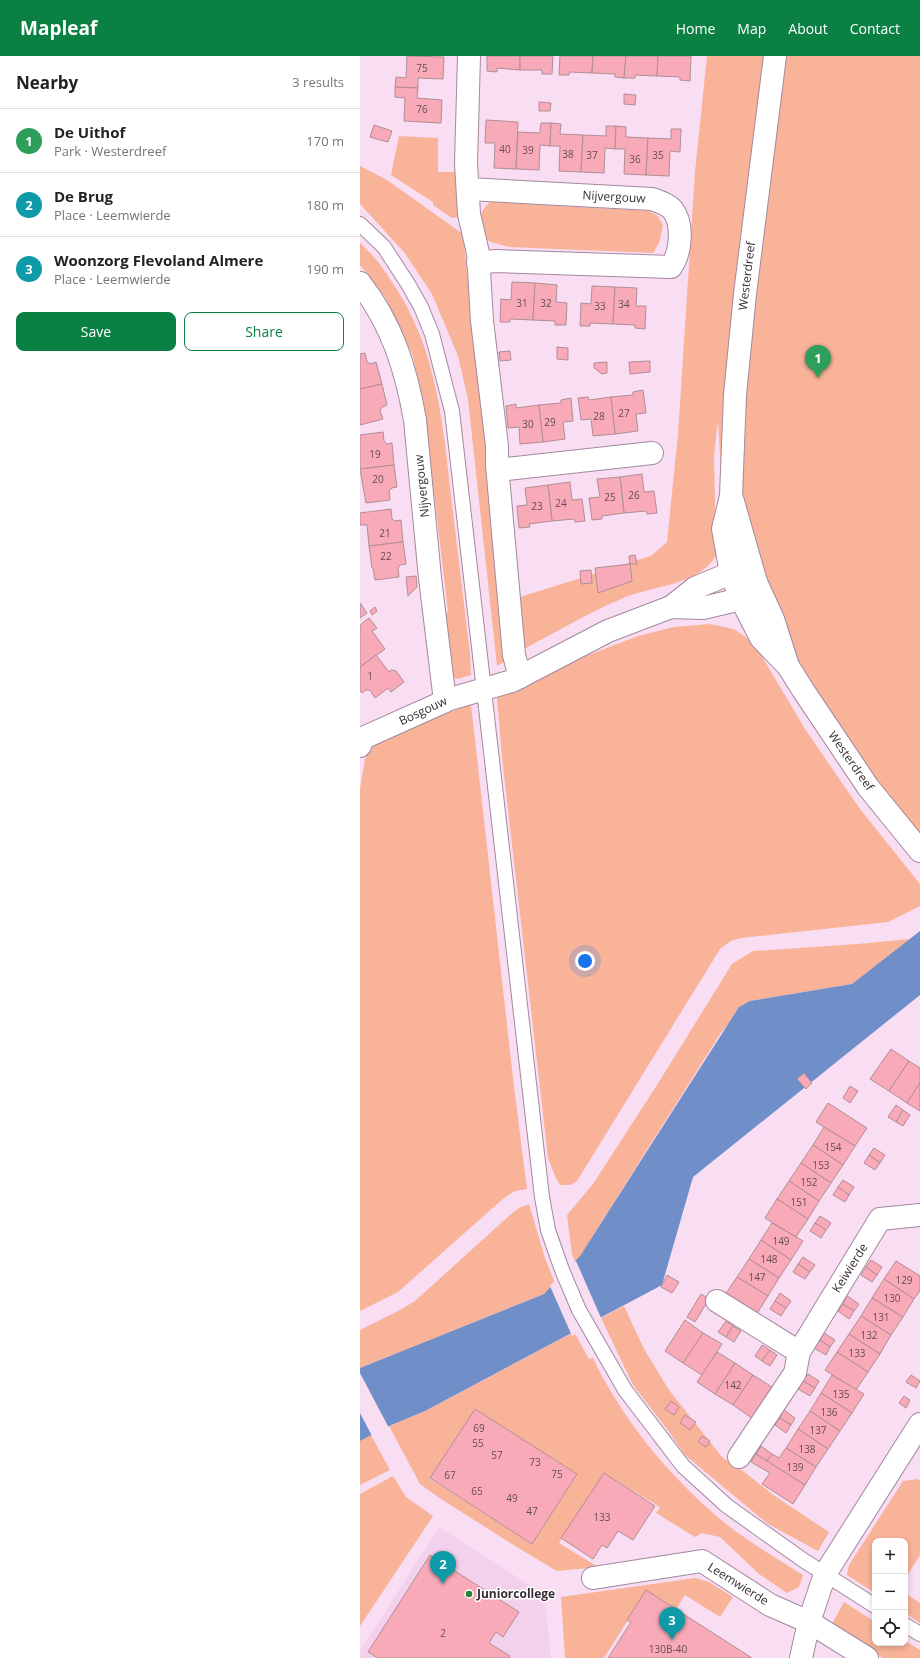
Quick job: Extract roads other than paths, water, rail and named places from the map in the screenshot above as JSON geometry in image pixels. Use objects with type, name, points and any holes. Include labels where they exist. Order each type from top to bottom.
[{"type":"street","points":[[470,56],[466,163],[469,214],[478,253],[482,321],[497,446],[514,655],[520,677]]},
{"type":"street","name":"Westerdreef","points":[[775,56],[743,309],[735,395],[732,496],[723,529],[731,573],[741,599],[761,638],[788,666],[868,786],[920,851]]},
{"type":"street","name":"Nijvergouw","points":[[468,189],[652,199],[671,208],[677,219],[679,232],[678,249],[675,261],[671,267],[495,261],[478,263]]},
{"type":"street","name":"Nijvergouw","points":[[360,283],[371,297],[388,326],[401,358],[411,394],[415,420],[430,578],[445,701]]},
{"type":"street","points":[[498,470],[652,453]]},
{"type":"street","name":"Westerdreef","points":[[732,496],[756,582],[773,619],[788,666]]},
{"type":"street","points":[[484,688],[512,681],[608,630],[671,606],[695,588],[731,573],[756,582],[741,599],[703,608],[671,606]]},
{"type":"street","name":"Bosgouw","points":[[361,739],[445,701],[484,688]]},
{"type":"street","name":"Keiwierde","points":[[740,1457],[795,1373],[798,1352],[880,1219],[920,1215]]},
{"type":"street","points":[[716,1301],[798,1352]]},
{"type":"street","points":[[800,1658],[809,1622],[825,1574],[912,1456],[920,1424]]},
{"type":"street","name":"Leemwierde","points":[[593,1578],[702,1561],[770,1605],[809,1622],[867,1658]]},
{"type":"lane","points":[[360,224],[384,246],[421,307],[432,334],[452,411],[458,450],[466,542],[542,1197],[548,1230],[562,1270],[579,1310],[590,1331],[625,1390],[683,1466],[727,1506],[825,1574],[872,1604]]},
{"type":"lane","points":[[908,1627],[920,1634]]},
{"type":"water","points":[[920,931],[920,995],[693,1177],[662,1285],[425,1411],[389,1426],[360,1441],[360,1368],[544,1294],[580,1256],[739,1007],[750,1001],[852,984]]},
{"type":"place","name":"De Uithof","points":[[818,378]]},
{"type":"place","name":"De Brug","points":[[443,1584]]},
{"type":"place","name":"Juniorcollege","points":[[469,1594]]},
{"type":"place","name":"Woonzorg Flevoland Almere","points":[[672,1640]]}]
